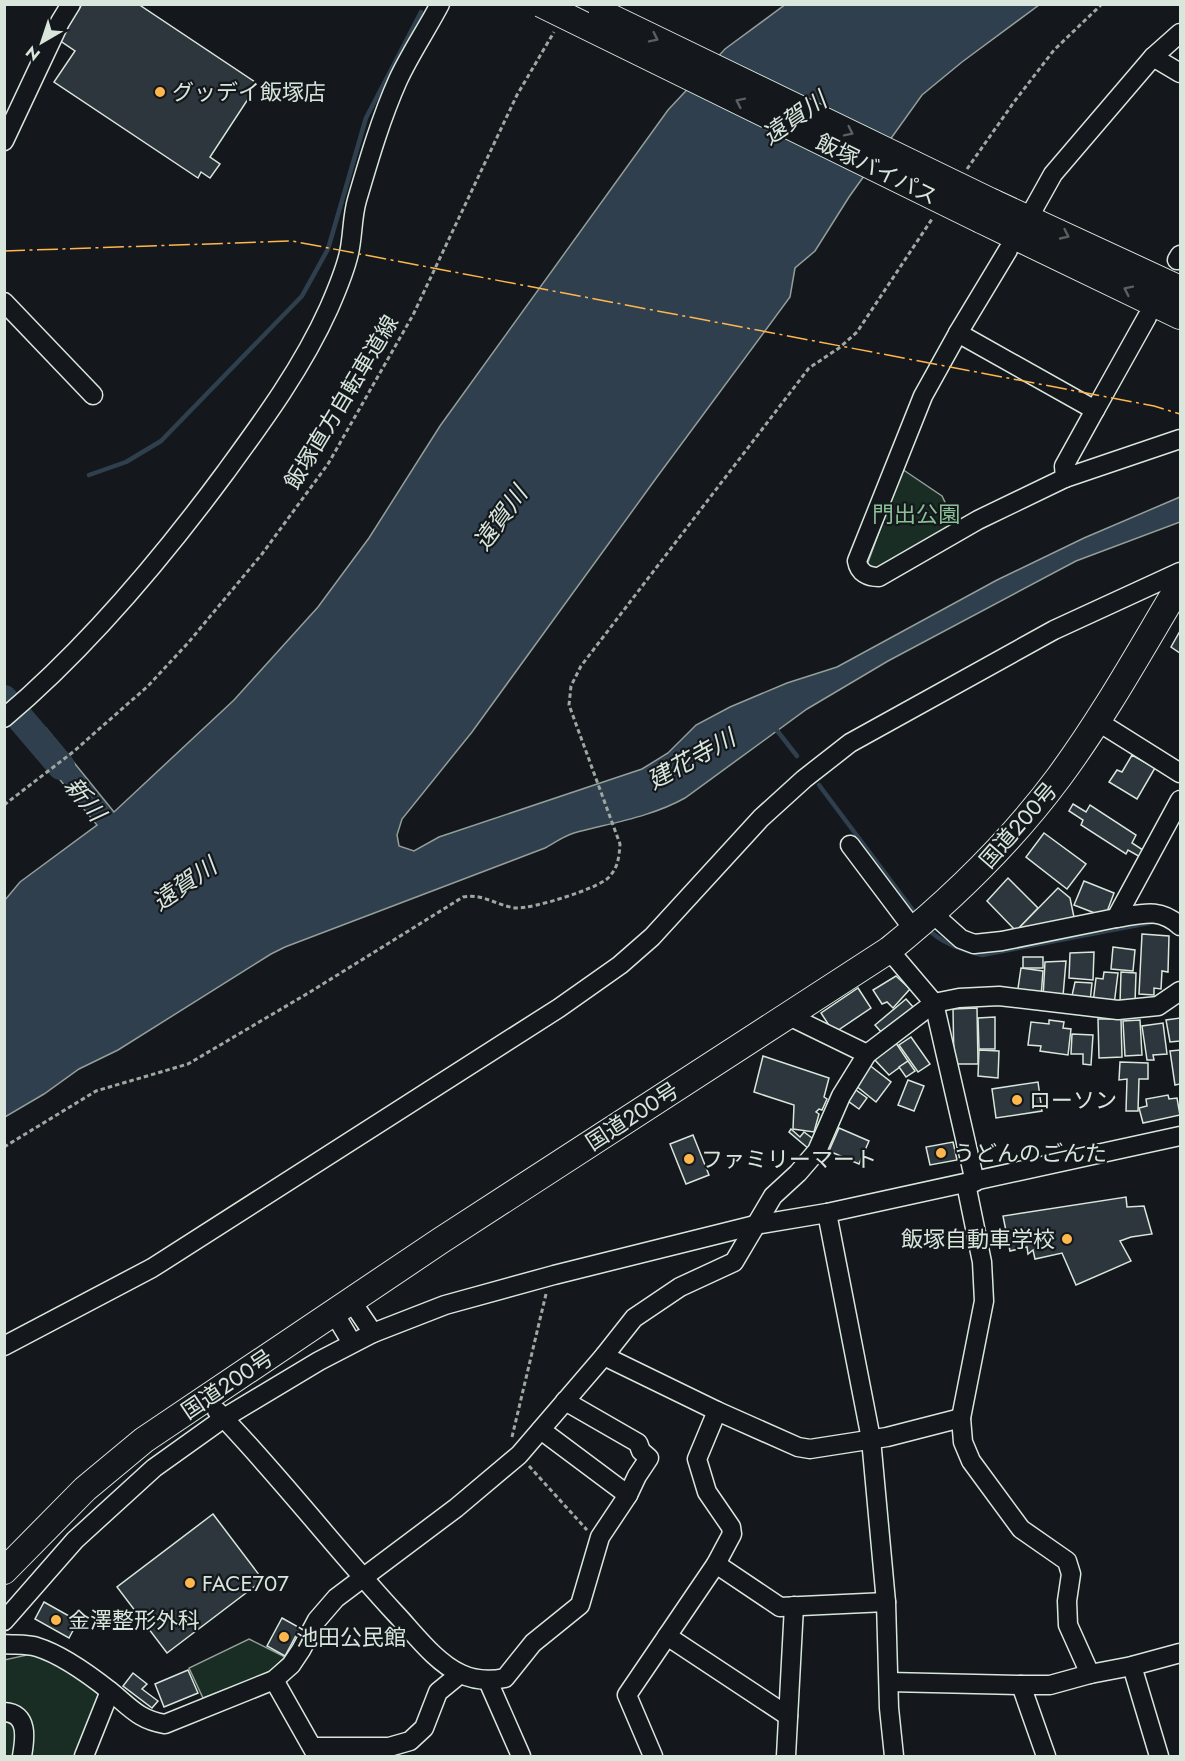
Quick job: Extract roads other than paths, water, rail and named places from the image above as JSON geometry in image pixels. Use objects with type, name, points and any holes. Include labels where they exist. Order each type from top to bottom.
[{"type":"highway","points":[[520,4],[591,12]]},
{"type":"highway","name":"飯塚バイパス","points":[[541,4],[591,12],[987,211],[1180,316]]},
{"type":"highway","name":"飯塚バイパス","points":[[987,211],[1180,289]]},
{"type":"highway","name":"国道200号","points":[[8,1560],[85,1489],[144,1440],[440,1241],[889,950],[923,922],[985,864],[1059,777],[1097,721],[1180,584]]},
{"type":"street","points":[[4,141],[60,22],[71,4]]},
{"type":"street","points":[[4,718],[66,661],[134,587],[190,519],[268,415],[303,358],[329,308],[349,254],[354,212],[372,149],[399,79],[440,4]]},
{"type":"street","points":[[1034,208],[1053,174],[1153,57],[1180,33]]},
{"type":"street","points":[[1153,57],[1180,73]]},
{"type":"street","points":[[1008,250],[923,396],[857,561],[858,568],[868,576],[879,577],[978,520],[1065,478],[1180,439]]},
{"type":"street","points":[[4,302],[93,394]]},
{"type":"street","points":[[1065,478],[1064,466],[1147,317]]},
{"type":"street","points":[[958,333],[1095,410]]},
{"type":"street","points":[[4,1346],[152,1269],[559,1008],[620,965],[652,937],[761,818],[804,779],[850,743],[1054,630],[1180,572]]},
{"type":"street","points":[[1097,721],[1180,773]]},
{"type":"street","points":[[1116,918],[1180,800]]},
{"type":"street","points":[[850,845],[923,922],[974,944],[1002,941],[1155,912],[1173,919],[1180,926]]},
{"type":"street","points":[[889,950],[934,1003],[971,1183],[982,1263],[984,1301],[961,1418],[963,1442],[972,1461],[1021,1529],[1067,1562],[1071,1574],[1067,1601],[1068,1625],[1090,1674]]},
{"type":"street","points":[[4,1644],[37,1647],[76,1667],[110,1691],[139,1716],[152,1722],[165,1724],[274,1680],[291,1665],[317,1620],[336,1598],[456,1508],[515,1458],[634,1318],[680,1287],[734,1262],[773,1196],[817,1151],[841,1096],[867,1054],[934,1003],[959,998],[999,996],[1118,1011],[1158,1006],[1180,991]]},
{"type":"street","points":[[787,1015],[867,1054]]},
{"type":"street","points":[[4,1621],[75,1540],[154,1468],[224,1418],[319,1360],[373,1333],[445,1305],[549,1276],[755,1225],[827,1213],[971,1183],[1180,1136]]},
{"type":"street","points":[[827,1213],[871,1439],[886,1602],[894,1756]]},
{"type":"street","points":[[343,1307],[373,1333]]},
{"type":"street","points":[[343,1307],[352,1343]]},
{"type":"street","points":[[604,1356],[717,1411],[798,1447],[810,1449],[887,1437],[961,1418]]},
{"type":"street","points":[[205,1399],[362,1578],[426,1647],[460,1674],[488,1681],[506,1678],[533,1643],[580,1605],[600,1537],[649,1458],[640,1451],[638,1443],[565,1401]]},
{"type":"street","points":[[653,1756],[627,1695],[716,1564],[732,1534],[731,1527],[707,1492],[697,1459],[717,1411]]},
{"type":"street","points":[[540,1430],[628,1495]]},
{"type":"street","points":[[716,1564],[780,1606],[886,1602]]},
{"type":"street","points":[[786,1756],[794,1606]]},
{"type":"street","points":[[668,1636],[788,1716]]},
{"type":"street","points":[[889,1682],[1050,1685],[1180,1653]]},
{"type":"street","points":[[1132,1666],[1160,1756]]},
{"type":"street","points":[[274,1680],[315,1752],[389,1747],[410,1741],[424,1728],[438,1692],[460,1674]]},
{"type":"street","points":[[488,1681],[521,1756]]},
{"type":"street","points":[[1021,1685],[1046,1756]]},
{"type":"street","points":[[84,1756],[110,1691]]},
{"type":"street","points":[[4,1712],[14,1713],[20,1718],[25,1736],[22,1756]]},
{"type":"water","points":[[786,4],[1039,5],[922,95],[849,197],[815,251],[795,268],[790,297],[472,732],[402,819],[397,835],[399,846],[414,851],[439,837],[642,769],[668,753],[696,725],[730,707],[787,683],[837,667],[997,580],[1084,538],[1180,497],[1180,522],[1076,561],[888,661],[807,709],[685,798],[672,805],[645,815],[570,834],[545,848],[271,954],[118,1050],[79,1069],[44,1094],[5,1117],[5,900],[20,882],[97,825],[29,742],[46,728],[114,812],[234,700],[318,607],[369,538],[440,426],[668,110],[725,49]]},
{"type":"waterway","points":[[89,475],[126,462],[161,441],[302,296],[328,249],[366,118],[421,12]]},
{"type":"waterway","name":"新川","points":[[4,699],[61,766]]},
{"type":"waterway","points":[[775,728],[797,756]]},
{"type":"waterway","points":[[819,785],[918,917]]},
{"type":"waterway","points":[[927,928],[938,938],[952,945],[982,955],[1154,922]]},
{"type":"place","name":"グッデイ飯塚店","points":[[160,92]]},
{"type":"place","name":"ローソン","points":[[1017,1100]]},
{"type":"place","name":"うどんのごんた","points":[[941,1153]]},
{"type":"place","name":"ファミリーマート","points":[[689,1159]]},
{"type":"place","name":"飯塚自動車学校","points":[[1067,1239]]},
{"type":"place","name":"FACE707","points":[[190,1583]]},
{"type":"place","name":"金澤整形外科","points":[[56,1620]]},
{"type":"place","name":"池田公民館","points":[[284,1637]]},
{"type":"water label","name":"遠賀川","points":[[794,118]]},
{"type":"water label","name":"遠賀川","points":[[500,518]]},
{"type":"water label","name":"建花寺川","points":[[691,759]]},
{"type":"water label","name":"遠賀川","points":[[184,884]]},
{"type":"park label","name":"門出公園","points":[[916,514]]}]
